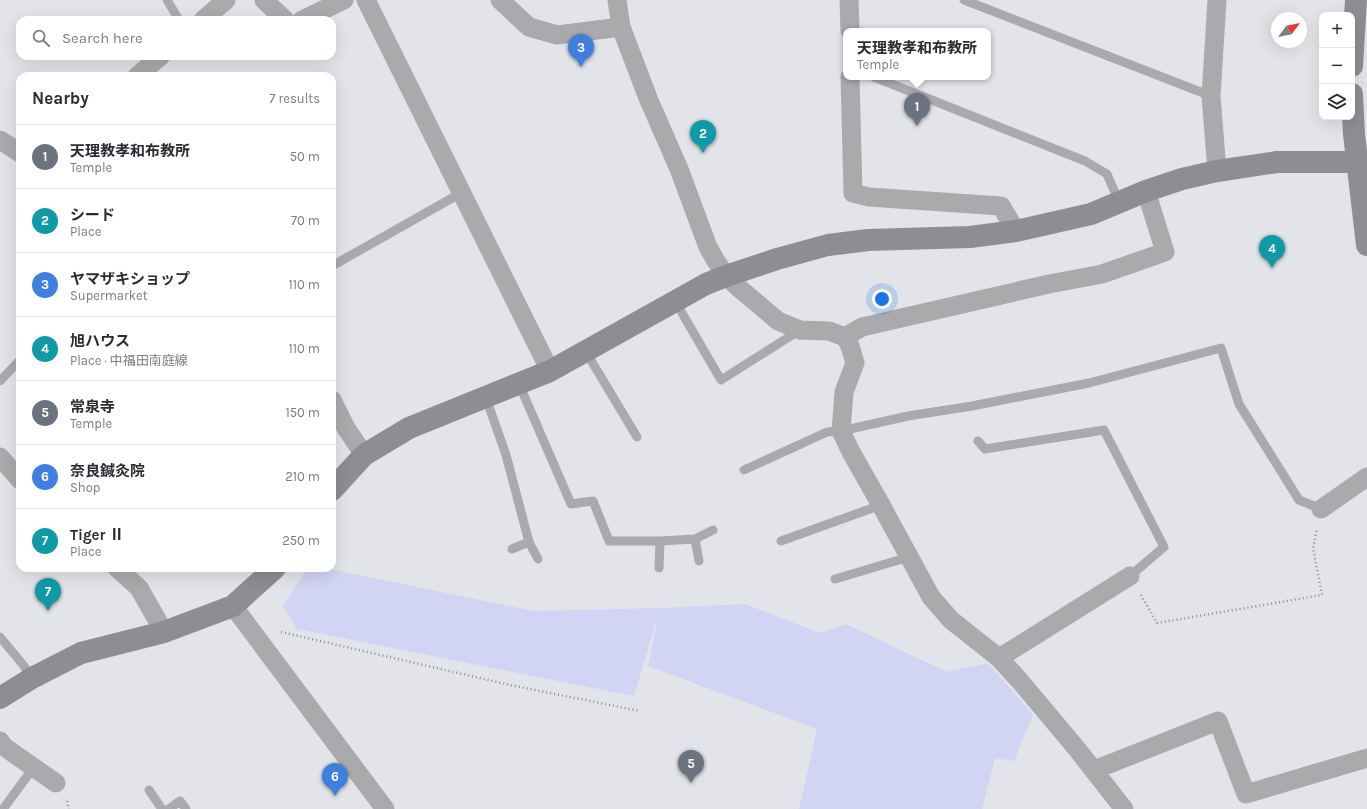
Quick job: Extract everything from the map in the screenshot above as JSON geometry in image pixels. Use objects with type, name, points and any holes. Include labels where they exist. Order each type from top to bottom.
[{"type":"street","points":[[208,16],[226,0]]},
{"type":"street","points":[[264,0],[281,16]]},
{"type":"street","points":[[310,16],[344,0]]},
{"type":"street","points":[[366,0],[550,371]]},
{"type":"street","points":[[500,0],[529,27],[557,35],[621,27]]},
{"type":"street","points":[[617,0],[621,27],[648,98],[679,169],[708,247],[726,276],[749,298],[778,321],[800,330],[829,331],[845,338],[850,346],[855,362],[844,392],[841,431],[850,452],[881,505],[931,597],[951,620],[999,658],[1020,681],[1094,770],[1124,809]]},
{"type":"street","points":[[849,0],[850,28]]},
{"type":"street","points":[[1217,0],[1211,96],[1217,171]]},
{"type":"street","points":[[1353,48],[1356,0]]},
{"type":"street","points":[[142,72],[156,60]]},
{"type":"street","points":[[850,80],[853,193],[868,197],[1001,206],[1016,231]]},
{"type":"street","points":[[1353,120],[1354,134],[1362,162],[1367,245]]},
{"type":"street","points":[[0,140],[16,150]]},
{"type":"street","points":[[336,486],[364,455],[409,428],[550,371],[706,284],[777,259],[828,245],[868,240],[970,237],[1016,231],[1091,214],[1146,191],[1182,179],[1217,171],[1277,162],[1362,162]]},
{"type":"street","points":[[845,338],[862,327],[1049,284],[1102,274],[1165,252],[1146,191]]},
{"type":"street","points":[[336,408],[346,428],[364,455]]},
{"type":"street","points":[[0,457],[16,475]]},
{"type":"street","points":[[1321,509],[1367,478]]},
{"type":"street","points":[[121,572],[139,588],[164,632]]},
{"type":"street","points":[[0,698],[32,678],[80,653],[164,632],[233,606],[271,572]]},
{"type":"street","points":[[999,658],[1130,576]]},
{"type":"street","points":[[233,606],[385,809]]},
{"type":"street","points":[[1094,770],[1218,721],[1246,794],[1367,758]]},
{"type":"street","points":[[0,741],[3,746],[56,783]]},
{"type":"lane","points":[[167,0],[177,16]]},
{"type":"lane","points":[[964,0],[1211,96]]},
{"type":"lane","points":[[882,80],[1085,161],[1107,174],[1119,202]]},
{"type":"lane","points":[[336,264],[461,193]]},
{"type":"lane","points":[[675,301],[721,380],[800,330]]},
{"type":"lane","points":[[744,470],[827,432],[841,431],[908,416],[972,406],[1089,383],[1221,348],[1239,404],[1299,500],[1321,509]]},
{"type":"lane","points":[[586,352],[637,437]]},
{"type":"lane","points":[[0,381],[16,364]]},
{"type":"lane","points":[[518,384],[571,504],[593,500],[609,541],[660,542],[695,539],[713,530]]},
{"type":"lane","points":[[486,398],[493,413],[506,455],[530,542],[538,559]]},
{"type":"lane","points":[[978,442],[985,449],[1104,430],[1164,547],[1130,576]]},
{"type":"lane","points":[[780,541],[881,505]]},
{"type":"lane","points":[[695,539],[698,561]]},
{"type":"lane","points":[[512,549],[530,542]]},
{"type":"lane","points":[[659,568],[660,542]]},
{"type":"lane","points":[[835,579],[909,557]]},
{"type":"lane","points":[[0,637],[32,678]]},
{"type":"lane","points":[[3,809],[34,767]]},
{"type":"lane","points":[[149,790],[162,809]]},
{"type":"lane","points":[[169,809],[180,801],[186,809]]},
{"type":"path","points":[[1130,576],[1157,623],[1322,595],[1313,548]]},
{"type":"path","points":[[280,632],[510,685],[640,711]]},
{"type":"shaded area","points":[[336,570],[533,611],[745,604],[820,633],[846,624],[947,672],[988,663],[1033,715],[1014,761],[995,758],[982,809],[799,809],[817,729],[648,666],[658,616],[634,696],[297,629],[283,606],[304,572],[336,572]]},
{"type":"place","name":"ヤマザキショップ","points":[[581,67]]},
{"type":"place","name":"天理教孝和布教所","points":[[917,126]]},
{"type":"place","name":"シード","points":[[703,153]]},
{"type":"place","name":"旭ハウス","points":[[1272,268]]},
{"type":"place","name":"Tiger Ⅱ","points":[[48,611]]},
{"type":"place","name":"常泉寺","points":[[691,783]]},
{"type":"place","name":"奈良鍼灸院","points":[[335,796]]}]
